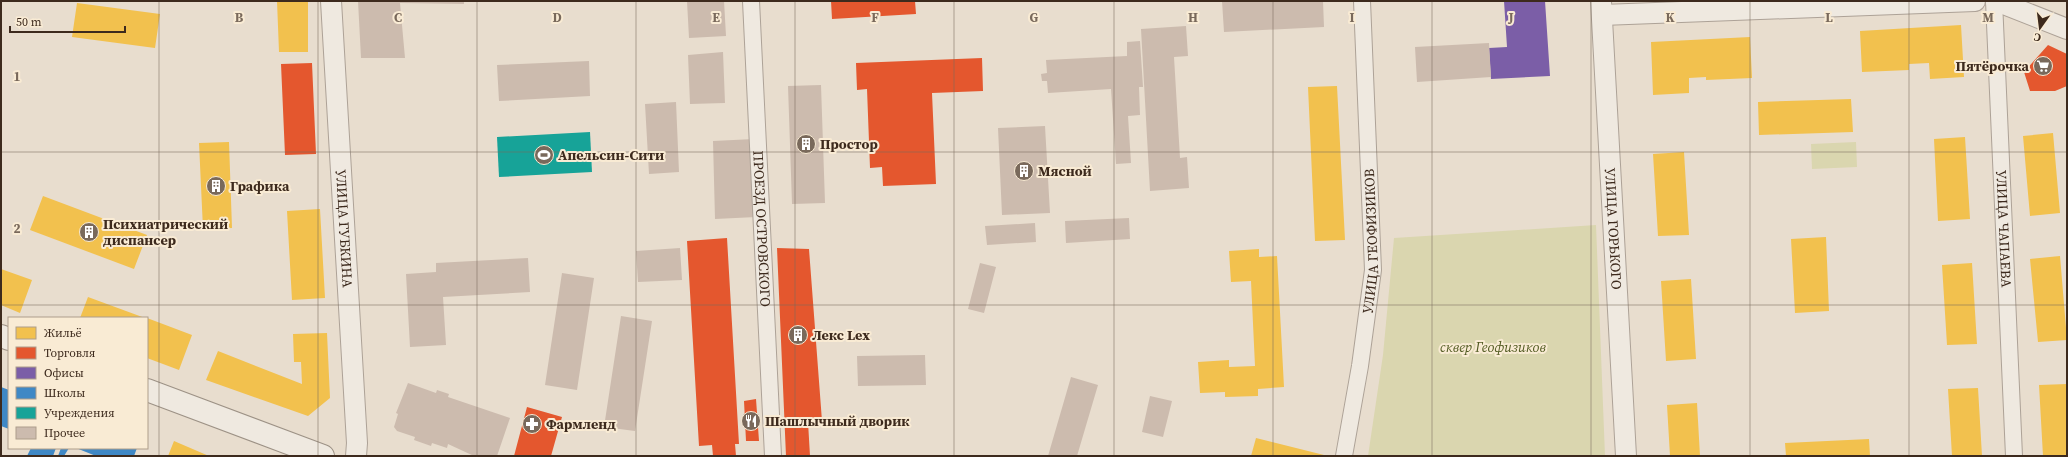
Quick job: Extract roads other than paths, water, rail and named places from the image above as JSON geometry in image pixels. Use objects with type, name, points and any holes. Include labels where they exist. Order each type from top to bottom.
[{"type":"main road","points":[[148,390],[323,456]]},
{"type":"street","name":"УЛИЦА ГУБКИНА","points":[[331,1],[353,364],[357,443],[356,456]]},
{"type":"street","name":"ПРОЕЗД ОСТРОВСКОГО","points":[[751,1],[773,456]]},
{"type":"street","name":"УЛИЦА ГЕОФИЗИКОВ","points":[[1344,456],[1360,366],[1372,270],[1362,1]]},
{"type":"street","points":[[1602,8],[1975,1]]},
{"type":"street","points":[[1995,1],[2067,29]]},
{"type":"street","name":"УЛИЦА ЧАПАЕВА","points":[[1995,1],[2014,456]]},
{"type":"street","name":"УЛИЦА ГОРЬКОГО","points":[[1602,8],[1626,456]]},
{"type":"place","name":"Пятёрочка","points":[[2043,66]]},
{"type":"place","name":"Простор","points":[[806,144]]},
{"type":"place","name":"Апельсин-Сити","points":[[544,155]]},
{"type":"place","name":"Мясной","points":[[1024,171]]},
{"type":"place","name":"Графика","points":[[216,186]]},
{"type":"place","name":"Психиатрический диспансер","points":[[89,232]]},
{"type":"place","name":"Лекс Lex","points":[[798,335]]},
{"type":"place","name":"Шашлычный дворик","points":[[751,421]]},
{"type":"place","name":"Фармленд","points":[[532,424]]},
{"type":"park label","name":"cквер Геофизиков","points":[[1493,347]]}]
